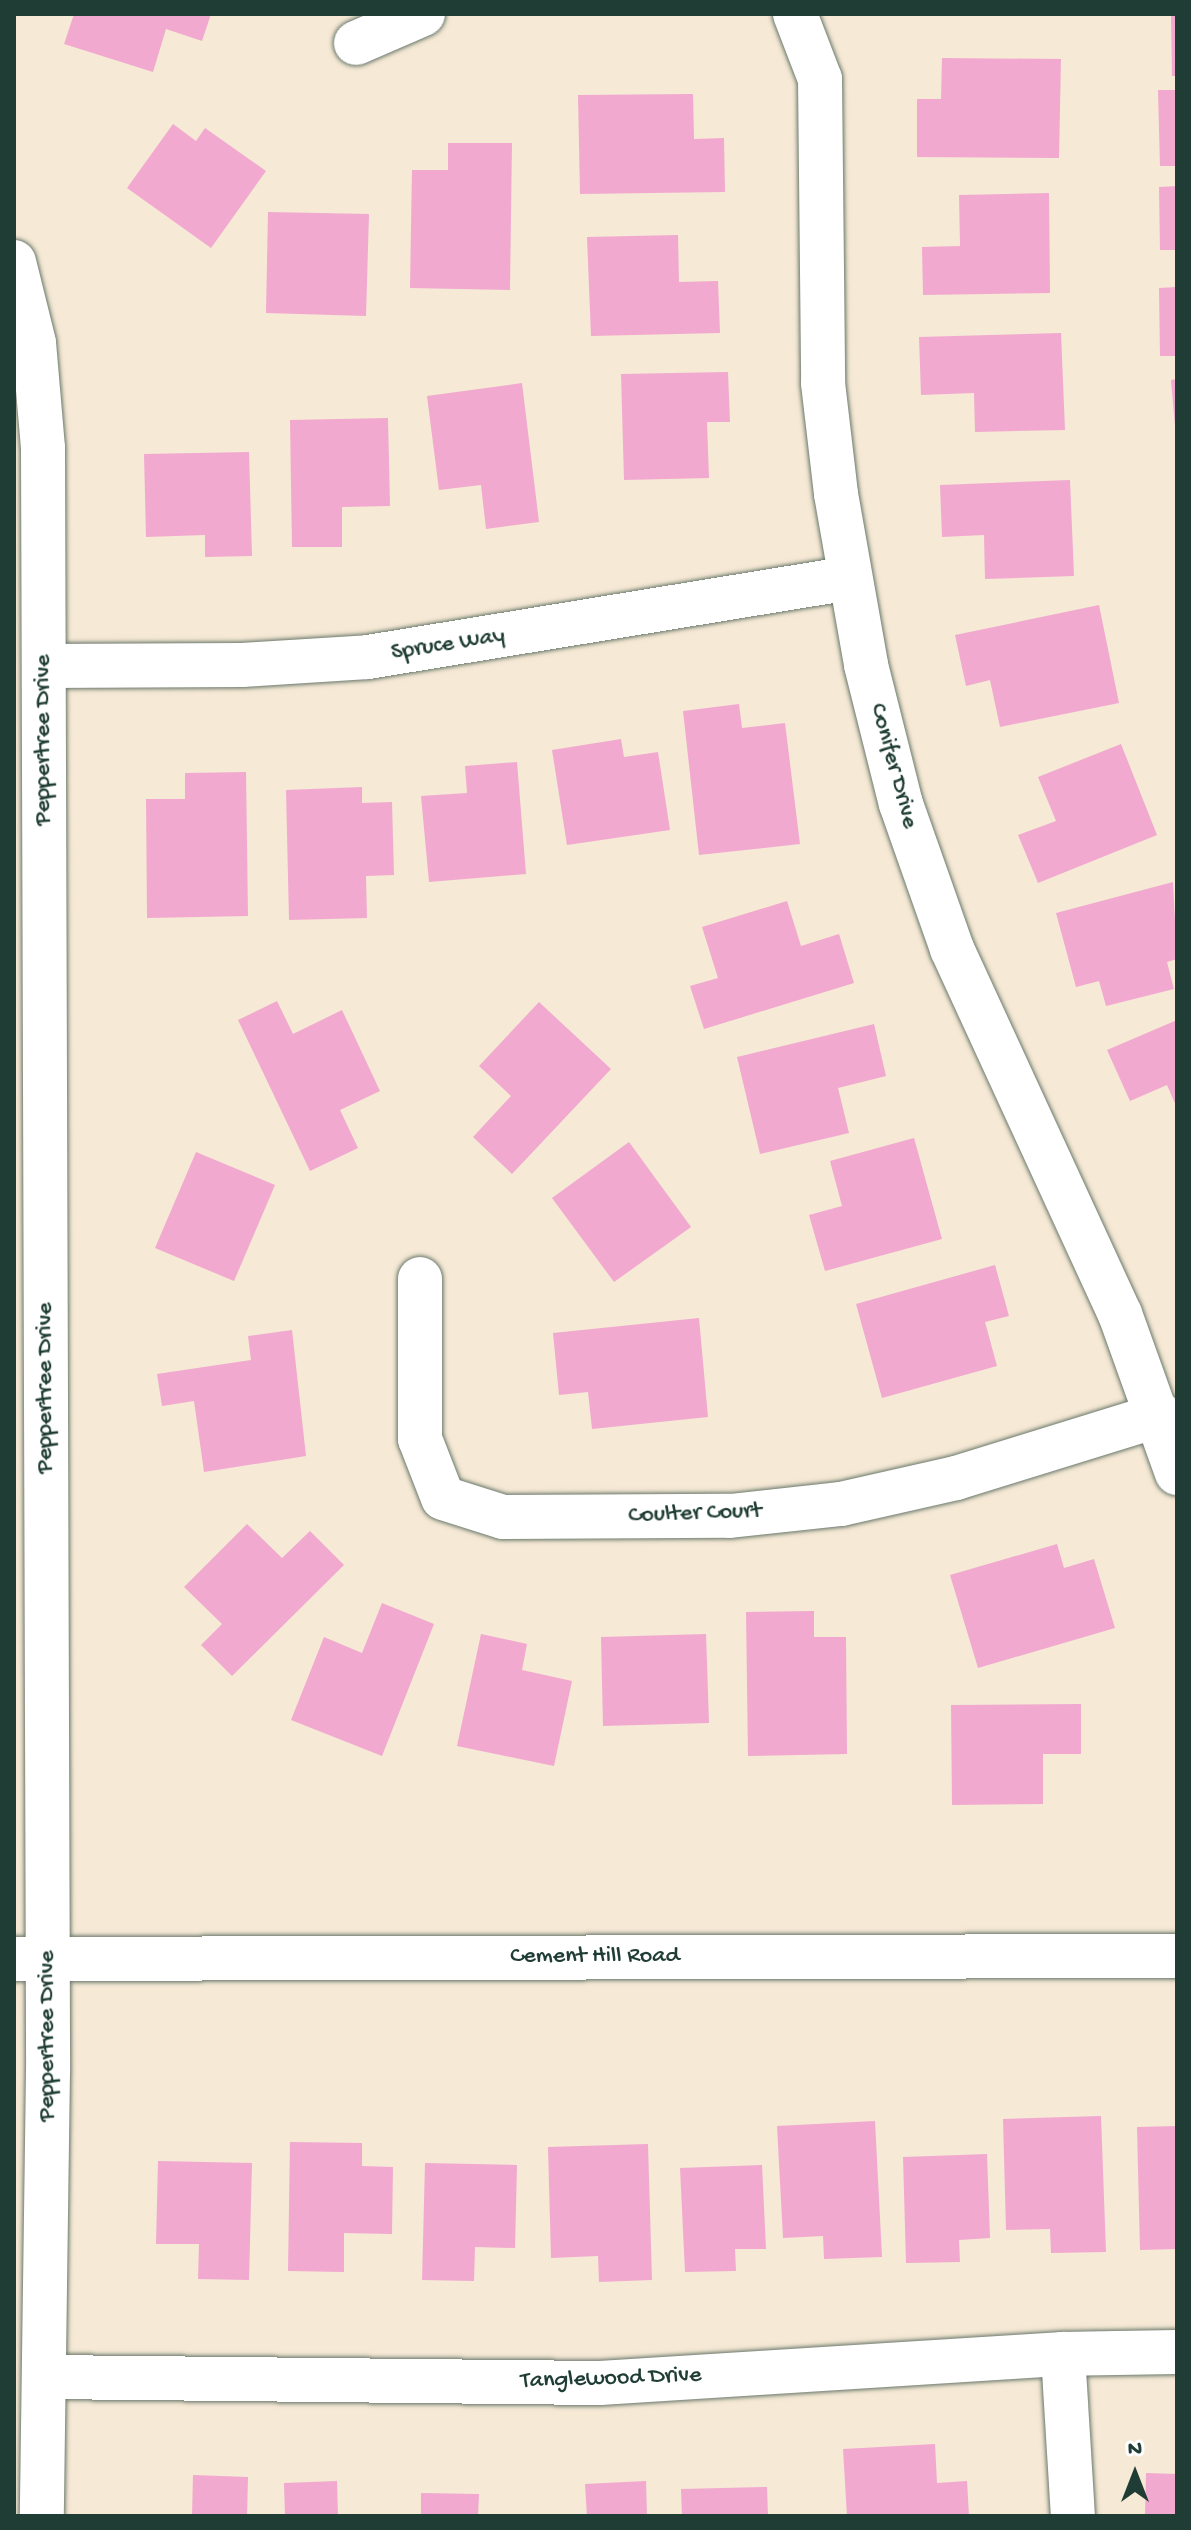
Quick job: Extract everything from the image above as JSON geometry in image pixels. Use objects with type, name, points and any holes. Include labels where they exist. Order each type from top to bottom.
[{"type":"street","points":[[356,43],[423,14]]},
{"type":"street","name":"Conifer Drive","points":[[795,14],[820,79],[823,383],[848,578],[901,804],[952,949],[1076,1212],[1160,1415],[1177,1473]]},
{"type":"street","name":"Peppertree Drive","points":[[14,262],[34,343],[43,448],[44,666],[31,1959],[45,2377],[42,2516]]},
{"type":"street","name":"Spruce Way","points":[[44,666],[242,665],[368,657],[848,578]]},
{"type":"street","name":"Coulter Court","points":[[420,1279],[420,1439],[443,1498],[503,1517],[730,1516],[841,1504],[956,1478],[1160,1415]]},
{"type":"street","name":"Cement Hill Road","points":[[31,1959],[1177,1956]]},
{"type":"street","name":"Tanglewood Drive","points":[[45,2377],[600,2383],[1063,2354],[1177,2352]]},
{"type":"street","points":[[1063,2354],[1073,2516]]},
{"type":"building","points":[[74,14],[211,14],[202,41],[166,29],[153,72],[64,44]]},
{"type":"building","points":[[1171,14],[1177,14],[1177,76],[1172,76]]},
{"type":"building","points":[[942,58],[1061,59],[1059,158],[917,157],[917,99],[941,99]]},
{"type":"building","points":[[1158,90],[1177,90],[1177,166],[1160,166]]},
{"type":"building","points":[[693,94],[694,139],[724,138],[725,192],[580,194],[578,95]]},
{"type":"building","points":[[173,124],[196,141],[205,128],[266,171],[211,248],[127,188]]},
{"type":"building","points":[[448,143],[512,143],[510,290],[410,288],[412,170],[448,170]]},
{"type":"building","points":[[1177,186],[1177,250],[1160,250],[1159,187]]},
{"type":"building","points":[[1049,193],[1050,293],[923,295],[922,247],[960,246],[959,195]]},
{"type":"building","points":[[268,212],[369,214],[366,316],[266,313]]},
{"type":"building","points":[[678,235],[679,282],[718,281],[720,333],[591,336],[587,237]]},
{"type":"building","points":[[1177,287],[1177,356],[1160,356],[1159,288]]},
{"type":"building","points":[[1061,333],[1065,430],[975,432],[974,393],[921,395],[919,337]]},
{"type":"building","points":[[728,372],[730,422],[707,422],[709,478],[624,480],[621,374]]},
{"type":"building","points":[[1177,379],[1177,425],[1175,426],[1171,380]]},
{"type":"building","points":[[522,383],[539,522],[486,529],[481,485],[439,490],[427,396]]},
{"type":"building","points":[[388,418],[390,506],[342,507],[342,547],[292,547],[290,420]]},
{"type":"building","points":[[249,452],[252,556],[205,557],[205,535],[146,537],[144,454]]},
{"type":"building","points":[[1070,480],[1074,576],[985,579],[984,535],[942,537],[940,485]]},
{"type":"building","points":[[1099,605],[1119,703],[1000,727],[990,680],[966,686],[955,635]]},
{"type":"building","points":[[739,704],[742,728],[785,723],[800,844],[699,855],[683,711]]},
{"type":"building","points":[[621,739],[624,757],[658,752],[670,830],[567,845],[552,750]]},
{"type":"building","points":[[1121,744],[1157,835],[1038,883],[1018,835],[1056,821],[1038,777]]},
{"type":"building","points":[[517,762],[526,874],[429,882],[421,796],[467,793],[465,766]]},
{"type":"building","points":[[246,772],[248,916],[147,918],[146,799],[185,799],[185,773]]},
{"type":"building","points":[[362,787],[362,803],[392,802],[394,875],[366,876],[367,918],[289,920],[286,790]]},
{"type":"building","points":[[1173,882],[1177,959],[1167,962],[1174,989],[1106,1006],[1099,981],[1076,987],[1056,913]]},
{"type":"building","points":[[787,901],[801,946],[839,934],[854,983],[704,1029],[690,986],[718,978],[702,927]]},
{"type":"building","points":[[277,1001],[293,1034],[342,1010],[380,1091],[340,1110],[358,1148],[310,1171],[238,1020]]},
{"type":"building","points":[[539,1002],[611,1069],[512,1174],[473,1137],[511,1096],[479,1066]]},
{"type":"building","points":[[1177,1020],[1177,1108],[1167,1085],[1130,1101],[1107,1050]]},
{"type":"building","points":[[874,1024],[886,1076],[838,1088],[849,1133],[760,1154],[737,1057]]},
{"type":"building","points":[[914,1138],[942,1239],[825,1271],[809,1215],[842,1206],[830,1161]]},
{"type":"building","points":[[629,1142],[691,1227],[614,1282],[552,1198]]},
{"type":"building","points":[[196,1152],[275,1185],[234,1281],[155,1248]]},
{"type":"building","points":[[995,1265],[1009,1316],[985,1322],[997,1366],[882,1398],[856,1304]]},
{"type":"building","points":[[699,1318],[708,1417],[592,1429],[588,1392],[559,1395],[553,1333]]},
{"type":"building","points":[[292,1330],[306,1456],[204,1472],[194,1401],[162,1406],[157,1374],[251,1360],[248,1336]]},
{"type":"building","points":[[247,1524],[282,1558],[310,1531],[344,1565],[232,1676],[201,1645],[222,1624],[184,1587]]},
{"type":"building","points":[[1057,1544],[1064,1568],[1094,1559],[1115,1628],[978,1668],[950,1575]]},
{"type":"building","points":[[382,1603],[434,1624],[382,1756],[291,1720],[324,1637],[362,1653]]},
{"type":"building","points":[[814,1611],[814,1637],[846,1637],[847,1754],[748,1756],[746,1612]]},
{"type":"building","points":[[481,1634],[527,1644],[522,1670],[572,1681],[554,1766],[457,1746]]},
{"type":"building","points":[[706,1634],[709,1723],[603,1726],[601,1637]]},
{"type":"building","points":[[1081,1704],[1081,1754],[1043,1754],[1043,1804],[952,1805],[951,1705]]},
{"type":"building","points":[[1101,2116],[1106,2252],[1051,2253],[1050,2229],[1006,2230],[1003,2119]]},
{"type":"building","points":[[875,2121],[882,2257],[824,2259],[823,2236],[783,2238],[777,2126]]},
{"type":"building","points":[[1177,2126],[1177,2249],[1140,2250],[1137,2127]]},
{"type":"building","points":[[290,2142],[362,2143],[362,2166],[393,2167],[392,2234],[344,2233],[344,2272],[288,2271]]},
{"type":"building","points":[[648,2144],[652,2280],[599,2282],[598,2256],[551,2258],[548,2147]]},
{"type":"building","points":[[987,2154],[990,2238],[959,2240],[960,2262],[906,2263],[903,2157]]},
{"type":"building","points":[[158,2161],[252,2163],[249,2280],[198,2279],[199,2244],[156,2244]]},
{"type":"building","points":[[425,2163],[517,2165],[515,2248],[475,2247],[474,2281],[422,2280]]},
{"type":"building","points":[[762,2165],[766,2249],[735,2249],[736,2271],[685,2272],[680,2168]]},
{"type":"building","points":[[935,2444],[937,2483],[967,2481],[969,2516],[847,2516],[843,2449]]},
{"type":"building","points":[[1146,2473],[1177,2474],[1177,2516],[1145,2516]]},
{"type":"building","points":[[193,2475],[248,2477],[247,2516],[192,2516]]},
{"type":"building","points":[[337,2481],[338,2516],[285,2516],[284,2483]]},
{"type":"building","points":[[646,2481],[647,2516],[587,2516],[585,2484]]},
{"type":"building","points":[[767,2487],[768,2516],[682,2516],[681,2489]]},
{"type":"building","points":[[421,2493],[479,2494],[478,2516],[421,2516]]}]
